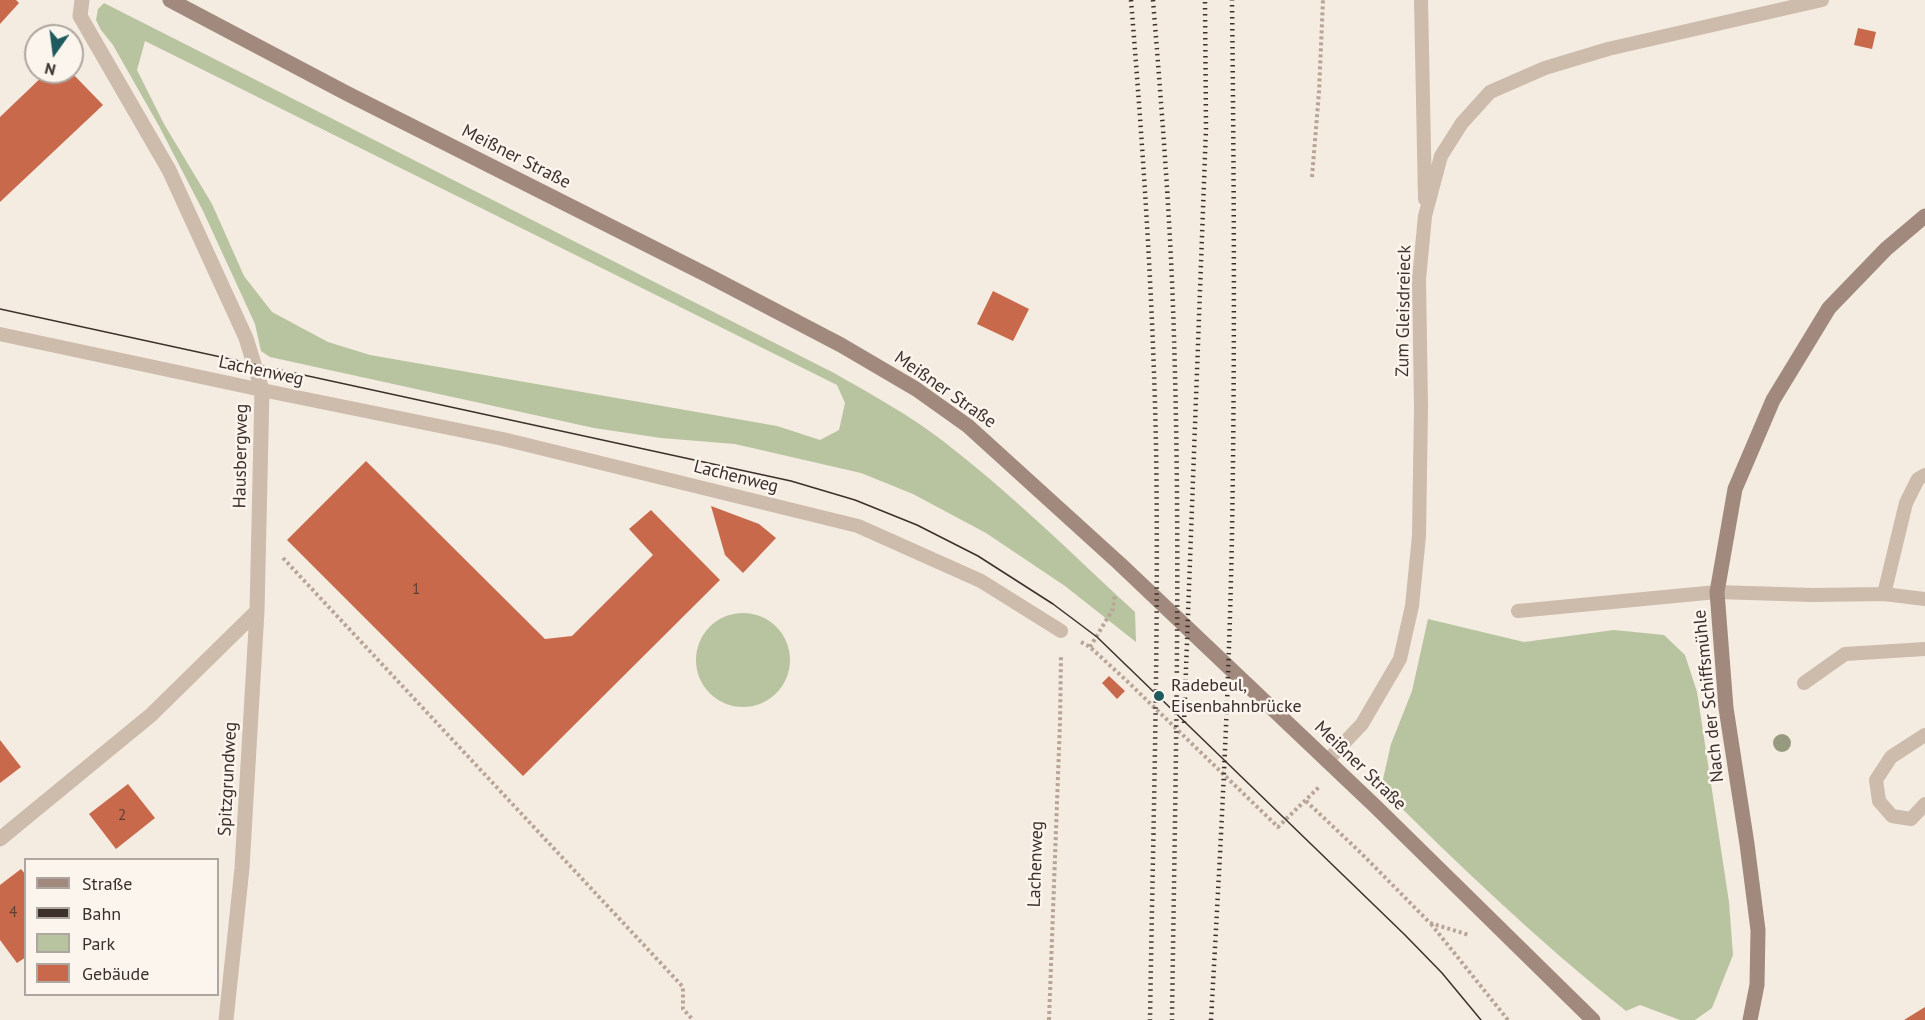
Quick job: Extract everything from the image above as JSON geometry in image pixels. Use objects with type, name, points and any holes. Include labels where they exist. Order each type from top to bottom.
[{"type":"main road","name":"Meißner Straße","points":[[170,0],[348,94],[710,276],[841,345],[916,389],[968,426],[1120,564],[1593,1020]]},
{"type":"main road","name":"Nach der Schiffsmühle","points":[[1750,1020],[1757,985],[1758,930],[1726,708],[1717,592],[1735,489],[1773,400],[1829,308],[1886,249],[1925,216]]},
{"type":"street","name":"Hausbergweg","points":[[82,0],[80,16],[169,170],[246,338],[262,390],[257,611]]},
{"type":"street","points":[[0,839],[151,716],[257,611]]},
{"type":"street","name":"Spitzgrundweg","points":[[226,1020],[242,868],[257,611]]},
{"type":"lane","points":[[1421,0],[1425,216]]},
{"type":"lane","name":"Zum Gleisdreieck","points":[[1331,765],[1362,724],[1400,659],[1412,606],[1419,536],[1421,407],[1419,279],[1425,216],[1441,156],[1462,123],[1490,92],[1545,68],[1608,49],[1822,0]]},
{"type":"lane","name":"Lachenweg","points":[[0,334],[503,439],[858,525],[981,581],[1061,631]]},
{"type":"lane","points":[[1884,594],[1906,503],[1918,479],[1925,475]]},
{"type":"lane","points":[[1518,611],[1717,592],[1812,595],[1884,594],[1925,599]]},
{"type":"lane","points":[[1804,682],[1845,654],[1924,651]]},
{"type":"lane","points":[[1925,735],[1891,757],[1876,780],[1879,801],[1892,816],[1911,819],[1925,804]]},
{"type":"path","points":[[1311,177],[1320,92],[1323,0]]},
{"type":"path","points":[[259,532],[683,987],[683,1009],[693,1020]]},
{"type":"path","points":[[1090,647],[1113,609],[1120,564]]},
{"type":"path","points":[[1061,631],[1090,647],[1278,827],[1296,807],[1306,801],[1331,765]]},
{"type":"path","name":"Lachenweg","points":[[1048,1020],[1060,722],[1061,631]]},
{"type":"path","points":[[1306,801],[1430,923],[1508,1020]]},
{"type":"path","points":[[1430,923],[1470,935],[1499,928]]},
{"type":"green space","points":[[104,3],[834,373],[890,405],[943,441],[993,482],[1135,612],[1136,642],[1065,586],[986,533],[913,494],[861,473],[735,444],[661,438],[594,428],[270,357],[261,351],[255,324],[203,211],[159,126],[113,45],[96,20],[98,9]],"holes":[[[145,41],[837,385],[845,403],[839,430],[820,440],[777,426],[370,355],[328,342],[272,312],[244,276],[212,204],[164,124],[137,70]]]},
{"type":"green space","points":[[743,613],[761,616],[776,627],[787,642],[790,660],[787,678],[776,693],[761,704],[743,707],[725,704],[710,693],[699,678],[696,660],[699,642],[710,627],[725,616]]},
{"type":"green space","points":[[1428,619],[1524,642],[1614,630],[1664,635],[1685,655],[1697,692],[1729,902],[1733,955],[1712,1008],[1695,1020],[1680,1020],[1640,1005],[1626,1011],[1500,902],[1381,788],[1391,744],[1412,691]]},
{"type":"building","points":[[0,0],[16,0],[19,3],[0,24]]},
{"type":"building","points":[[1858,28],[1876,32],[1872,49],[1854,45]]},
{"type":"building","points":[[34,84],[83,84],[103,105],[0,202],[0,117]]},
{"type":"building","points":[[993,291],[1029,309],[1013,341],[977,324]]},
{"type":"building","points":[[366,461],[545,639],[572,636],[653,555],[629,529],[651,510],[720,580],[523,776],[287,540]]},
{"type":"building","points":[[711,506],[759,524],[776,538],[743,573],[725,555]]},
{"type":"building","points":[[1109,676],[1125,691],[1117,699],[1102,683]]},
{"type":"building","points":[[0,740],[21,767],[0,783]]},
{"type":"building","points":[[128,784],[155,818],[116,849],[89,814]]},
{"type":"building","points":[[21,869],[24,873],[24,958],[17,963],[0,940],[0,885]]},
{"type":"building","points":[[1925,1007],[1925,1020],[1904,1020]]},
{"type":"tram line","points":[[0,309],[791,481],[855,500],[917,525],[978,556],[1053,604],[1097,637],[1405,935],[1442,973],[1481,1020]]},
{"type":"railway","points":[[1131,0],[1147,222],[1156,445],[1156,661],[1150,1020]]},
{"type":"railway","points":[[1153,0],[1171,253],[1176,423],[1177,679],[1172,1020]]},
{"type":"railway","points":[[1184,723],[1206,128],[1205,0]]},
{"type":"railway","points":[[1211,1020],[1231,594],[1234,400],[1232,0]]},
{"type":"place","name":"Radebeul, Eisenbahnbrücke","points":[[1159,696]]}]
